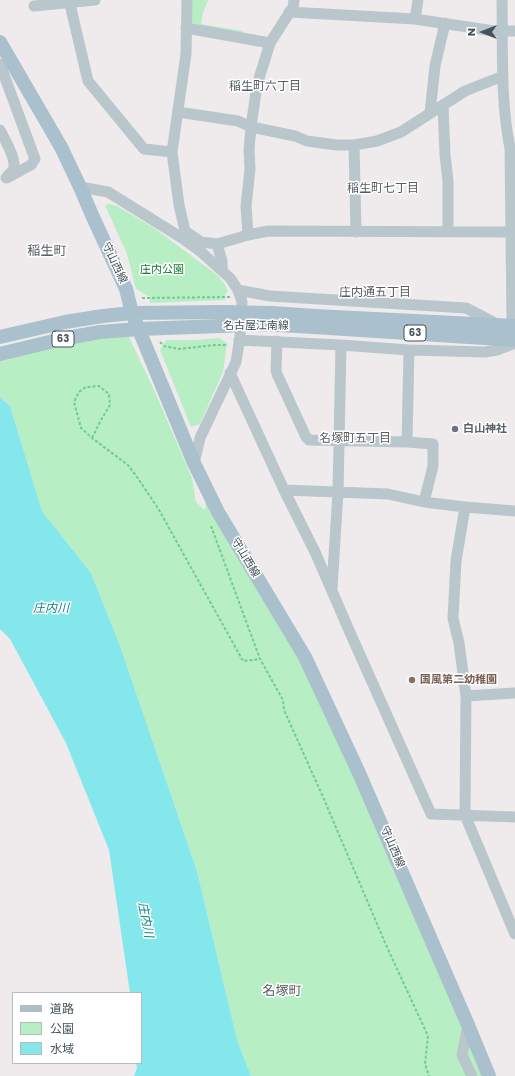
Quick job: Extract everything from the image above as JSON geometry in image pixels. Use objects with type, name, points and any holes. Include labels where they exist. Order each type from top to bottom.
[{"type":"main road","name":"守山西線","points":[[0,42],[61,147],[80,187],[126,289],[127,314],[133,329],[218,512],[305,657],[362,780],[489,1076]]},
{"type":"main road","name":"名古屋江南線","points":[[0,337],[65,322],[103,316],[221,312],[272,313],[314,321],[515,341]]},
{"type":"main road","name":"名古屋江南線","points":[[0,354],[67,338],[100,332],[133,329],[314,321],[514,326]]},
{"type":"street","points":[[34,6],[70,1],[95,0]]},
{"type":"street","points":[[187,0],[186,54],[172,152],[179,205],[185,231],[201,242],[217,244],[268,231],[513,232]]},
{"type":"street","points":[[248,235],[246,206],[250,169],[251,127],[257,85],[270,44],[293,7],[294,0]]},
{"type":"street","points":[[415,19],[418,0]]},
{"type":"street","points":[[502,0],[503,76],[507,135],[515,167]]},
{"type":"street","points":[[70,1],[88,81],[144,149],[172,152]]},
{"type":"street","points":[[289,12],[415,19],[494,31],[515,31]]},
{"type":"street","points":[[430,113],[435,66],[445,23]]},
{"type":"street","points":[[186,28],[270,44]]},
{"type":"street","points":[[0,64],[36,159],[31,165],[3,179]]},
{"type":"street","points":[[178,112],[238,121],[251,127],[295,136],[307,141],[336,145],[354,145],[377,141],[401,132],[465,91],[503,76]]},
{"type":"street","points":[[443,105],[445,155],[448,181],[448,231]]},
{"type":"street","points":[[0,130],[14,163],[13,169],[3,179]]},
{"type":"street","points":[[354,145],[356,232]]},
{"type":"street","points":[[510,146],[514,326]]},
{"type":"street","points":[[80,187],[108,192],[182,238],[200,251],[230,278],[235,294],[242,302],[236,362],[200,438],[194,463]]},
{"type":"street","points":[[217,244],[222,261],[222,271]]},
{"type":"street","points":[[235,294],[466,308],[496,325]]},
{"type":"street","points":[[239,340],[277,341],[409,350],[485,352],[497,350],[515,341]]},
{"type":"street","points":[[277,341],[276,374],[306,437],[309,440],[433,444],[433,466],[424,502]]},
{"type":"street","points":[[332,591],[338,492],[341,345]]},
{"type":"street","points":[[407,442],[409,350]]},
{"type":"street","points":[[230,373],[284,490],[315,552],[431,814],[515,817]]},
{"type":"street","points":[[284,490],[388,494],[424,502],[515,511]]},
{"type":"street","points":[[465,507],[456,561],[453,618],[459,643],[466,696],[465,815],[515,934]]},
{"type":"street","points":[[466,696],[515,693]]},
{"type":"street","points":[[468,1025],[462,1055],[472,1076]]},
{"type":"path","points":[[142,298],[235,294]]},
{"type":"path","points":[[160,342],[164,346],[179,349],[229,345]]},
{"type":"path","points":[[92,438],[110,405],[109,394],[98,386],[86,387],[79,392],[74,402],[81,428],[92,438],[128,464],[138,477],[163,517],[243,662],[260,659]]},
{"type":"path","points":[[210,525],[260,659],[283,700],[284,710],[386,945],[428,1036],[425,1064],[429,1076]]},
{"type":"green space","points":[[192,0],[208,0],[201,24],[243,31],[242,35],[191,24]]},
{"type":"green space","name":"庄内公園","points":[[109,204],[117,206],[154,228],[216,274],[224,283],[228,291],[225,294],[225,300],[150,303],[150,297],[136,289],[127,254],[105,205]]},
{"type":"green space","points":[[126,323],[129,337],[155,392],[192,478],[196,502],[205,510],[206,488],[305,657],[489,1076],[251,1076],[237,1040],[197,871],[119,643],[91,573],[42,511],[10,406],[0,397],[0,347],[62,332],[94,326]]},
{"type":"green space","points":[[219,338],[227,343],[223,372],[200,424],[191,427],[160,350],[166,340]]},
{"type":"water","name":"庄内川","points":[[0,397],[10,406],[42,511],[91,573],[119,643],[197,871],[237,1040],[251,1076],[134,1076],[137,1068],[136,1064],[142,1064],[142,992],[130,992],[109,850],[66,743],[10,639],[0,629]]},
{"type":"place","name":"白山神社","points":[[455,429]]},
{"type":"place","name":"国風第二幼稚園","points":[[412,680]]},
{"type":"district","name":"稲生町六丁目","points":[[265,87]]},
{"type":"district","name":"稲生町七丁目","points":[[383,189]]},
{"type":"district","name":"稲生町","points":[[47,252]]},
{"type":"district","name":"庄内通五丁目","points":[[375,293]]},
{"type":"district","name":"名塚町五丁目","points":[[355,439]]},
{"type":"district","name":"名塚町","points":[[282,992]]}]
